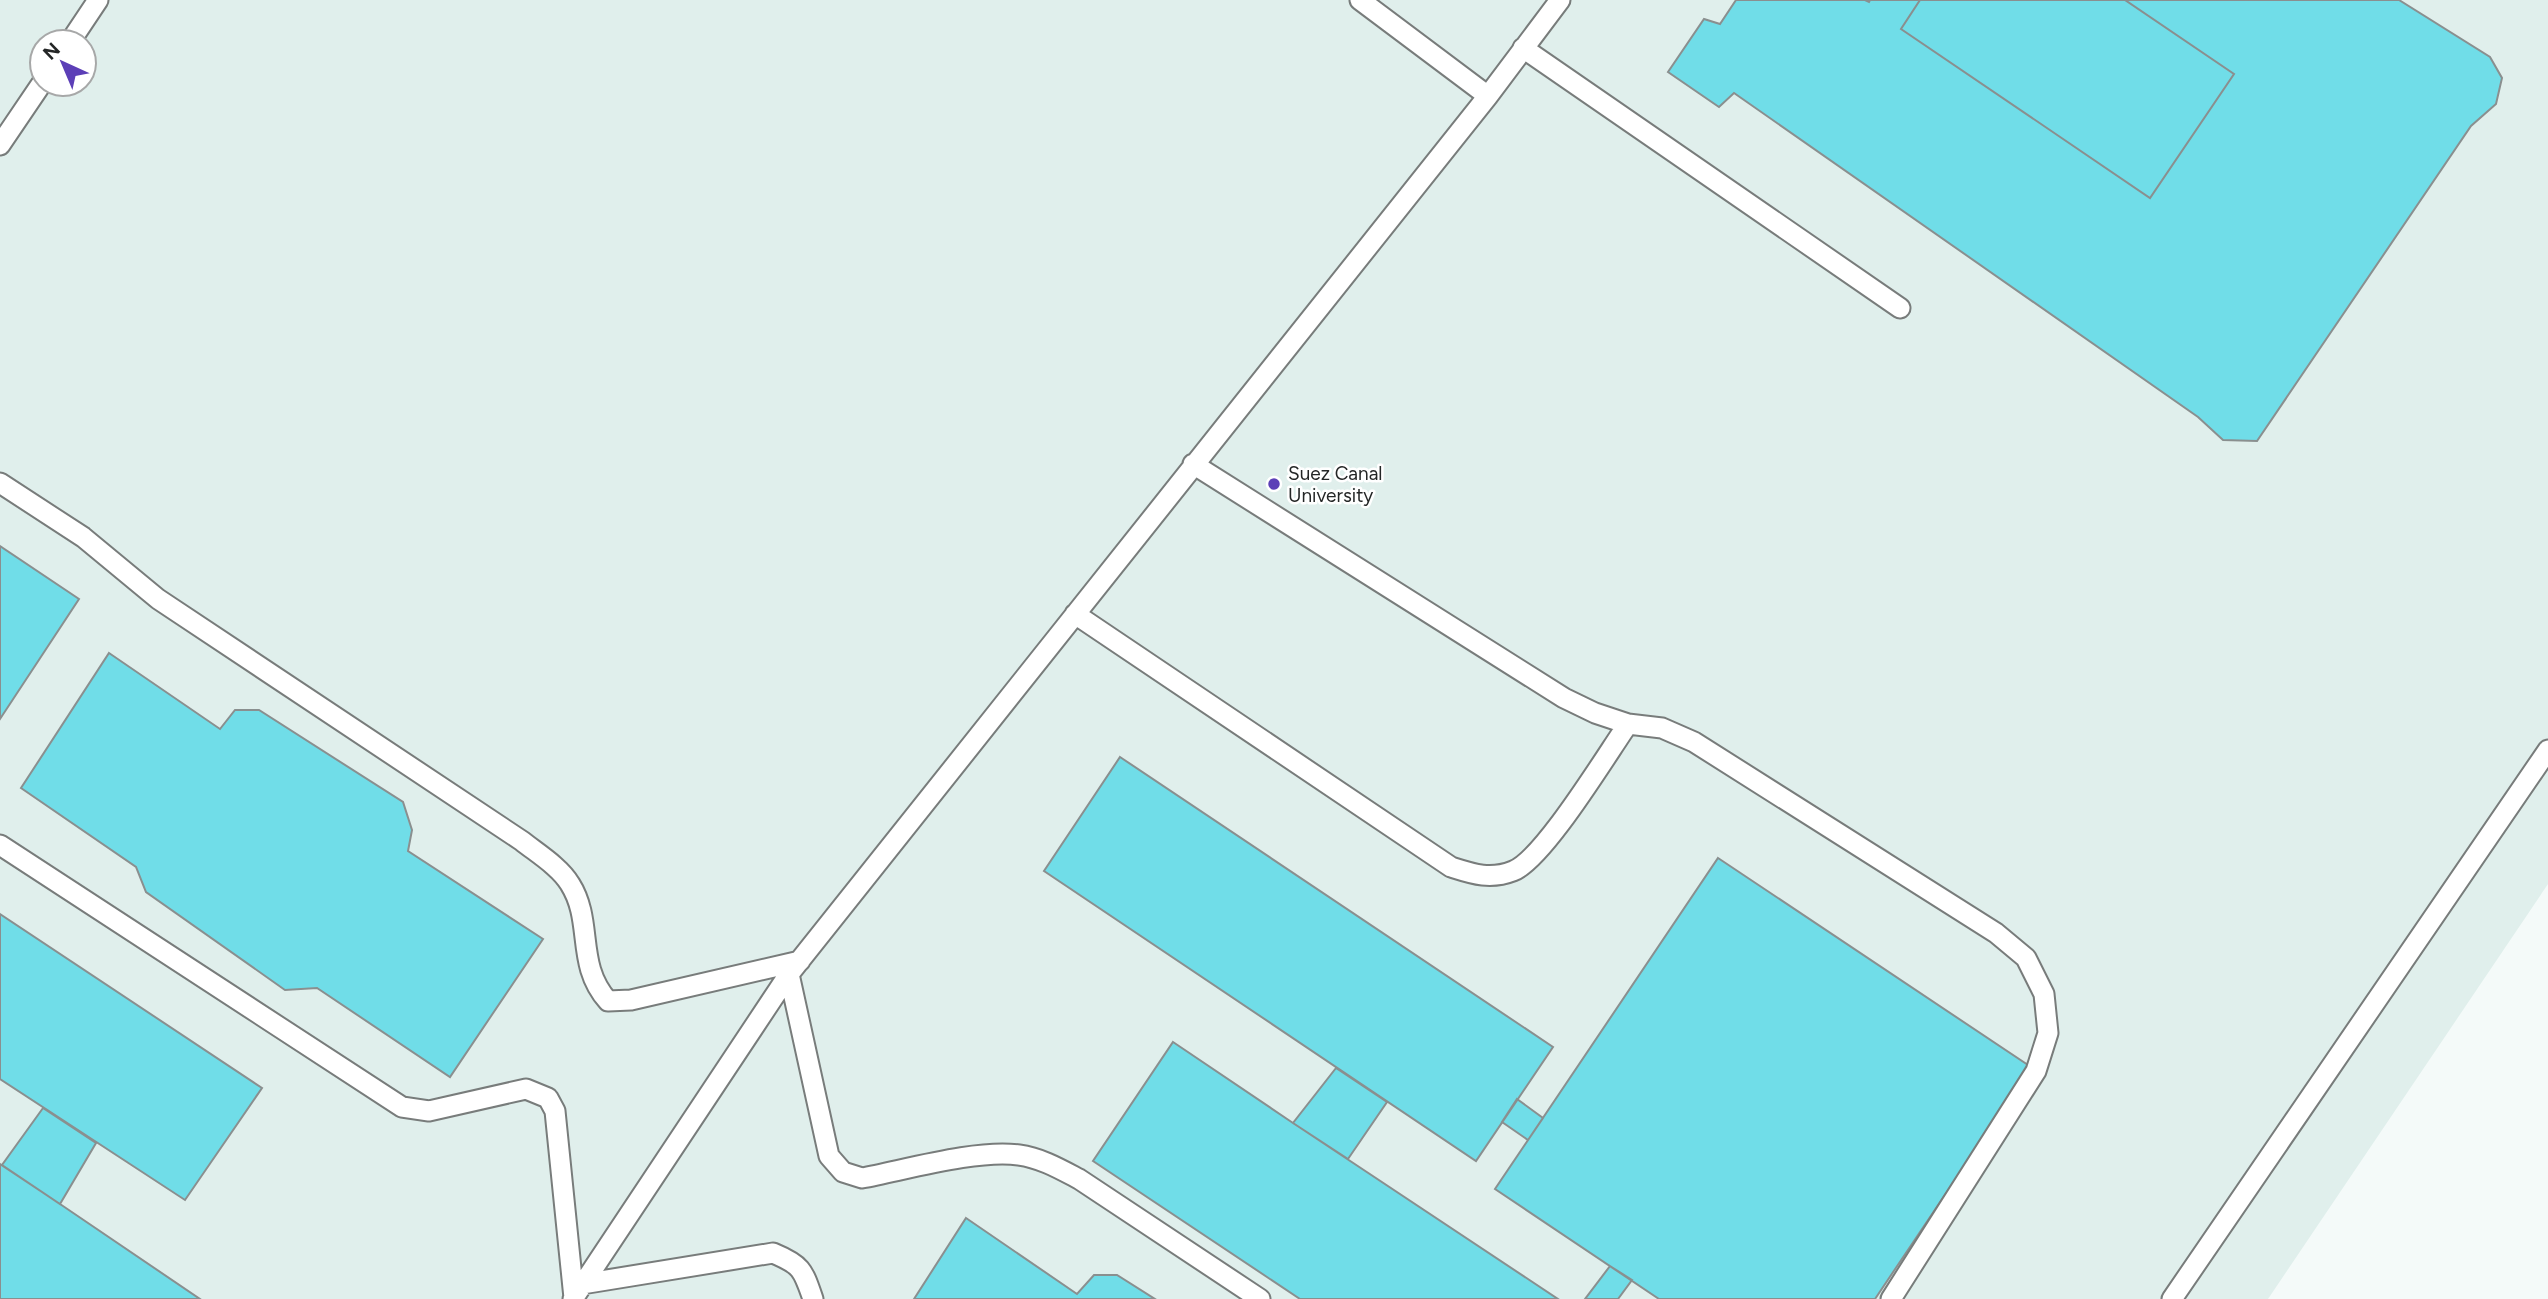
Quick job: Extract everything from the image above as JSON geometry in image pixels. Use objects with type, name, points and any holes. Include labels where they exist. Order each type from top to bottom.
[{"type":"lane","points":[[79,28],[98,0]]},
{"type":"lane","points":[[1360,0],[1488,96]]},
{"type":"lane","points":[[576,1294],[794,967],[1488,96],[1560,0]]},
{"type":"lane","points":[[1523,48],[1900,308]]},
{"type":"lane","points":[[0,145],[32,98]]},
{"type":"lane","points":[[1193,464],[1564,698],[1595,713],[1628,724],[1662,728],[1694,742],[1996,933],[2026,958],[2044,994],[2048,1033],[2036,1072],[1891,1299]]},
{"type":"lane","points":[[0,483],[83,537],[158,599],[522,841],[549,862],[570,883],[582,911],[589,968],[597,989],[608,1001],[631,1000],[794,967]]},
{"type":"lane","points":[[1075,614],[1451,867],[1482,877],[1515,871],[1541,850],[1628,724]]},
{"type":"lane","points":[[2172,1299],[2548,750]]},
{"type":"lane","points":[[0,845],[402,1107],[429,1111],[526,1089],[548,1098],[555,1111],[576,1294]]},
{"type":"lane","points":[[794,967],[829,1156],[843,1172],[862,1178],[985,1155],[1018,1155],[1050,1163],[1261,1299]]},
{"type":"lane","points":[[576,1294],[773,1253],[794,1262],[805,1277],[813,1299]]},
{"type":"shaded area","name":"Suez Canal University","points":[[0,0],[2548,0],[2548,884],[2268,1299],[0,1299]]},
{"type":"building","points":[[1736,0],[1920,0],[1901,29],[2150,198],[2234,74],[2125,0],[2399,0],[2490,57],[2502,78],[2496,104],[2471,126],[2257,441],[2223,440],[2198,417],[1734,93],[1719,107],[1668,72],[1704,19],[1720,24]]},
{"type":"building","points":[[1736,0],[2399,0],[2490,57],[2502,78],[2496,104],[2471,126],[2257,441],[2223,440],[2198,417],[1734,93],[1719,107],[1668,72],[1704,19],[1720,24]]},
{"type":"building","points":[[0,546],[79,599],[0,719]]},
{"type":"building","points":[[109,653],[220,729],[235,710],[259,710],[403,802],[412,830],[408,851],[543,939],[450,1077],[317,988],[285,990],[146,892],[136,867],[21,788]]},
{"type":"building","points":[[1120,757],[1553,1047],[1476,1161],[1044,871]]},
{"type":"building","points":[[1718,858],[2031,1067],[1875,1299],[1659,1299],[1495,1189]]},
{"type":"building","points":[[0,914],[262,1088],[185,1200],[0,1079]]},
{"type":"building","points":[[1173,1042],[1558,1299],[1300,1299],[1093,1161]]},
{"type":"building","points":[[1336,1068],[1387,1102],[1348,1159],[1293,1123]]},
{"type":"building","points":[[1517,1099],[1543,1118],[1528,1140],[1502,1122]]},
{"type":"building","points":[[43,1108],[96,1143],[60,1204],[2,1165]]},
{"type":"building","points":[[0,1164],[60,1204],[200,1299],[0,1299]]},
{"type":"building","points":[[966,1218],[1077,1294],[1094,1275],[1117,1275],[1155,1299],[914,1299]]},
{"type":"building","points":[[1610,1266],[1632,1280],[1618,1299],[1585,1299]]},
{"type":"place","name":"Suez Canal University","points":[[1274,484]]}]
